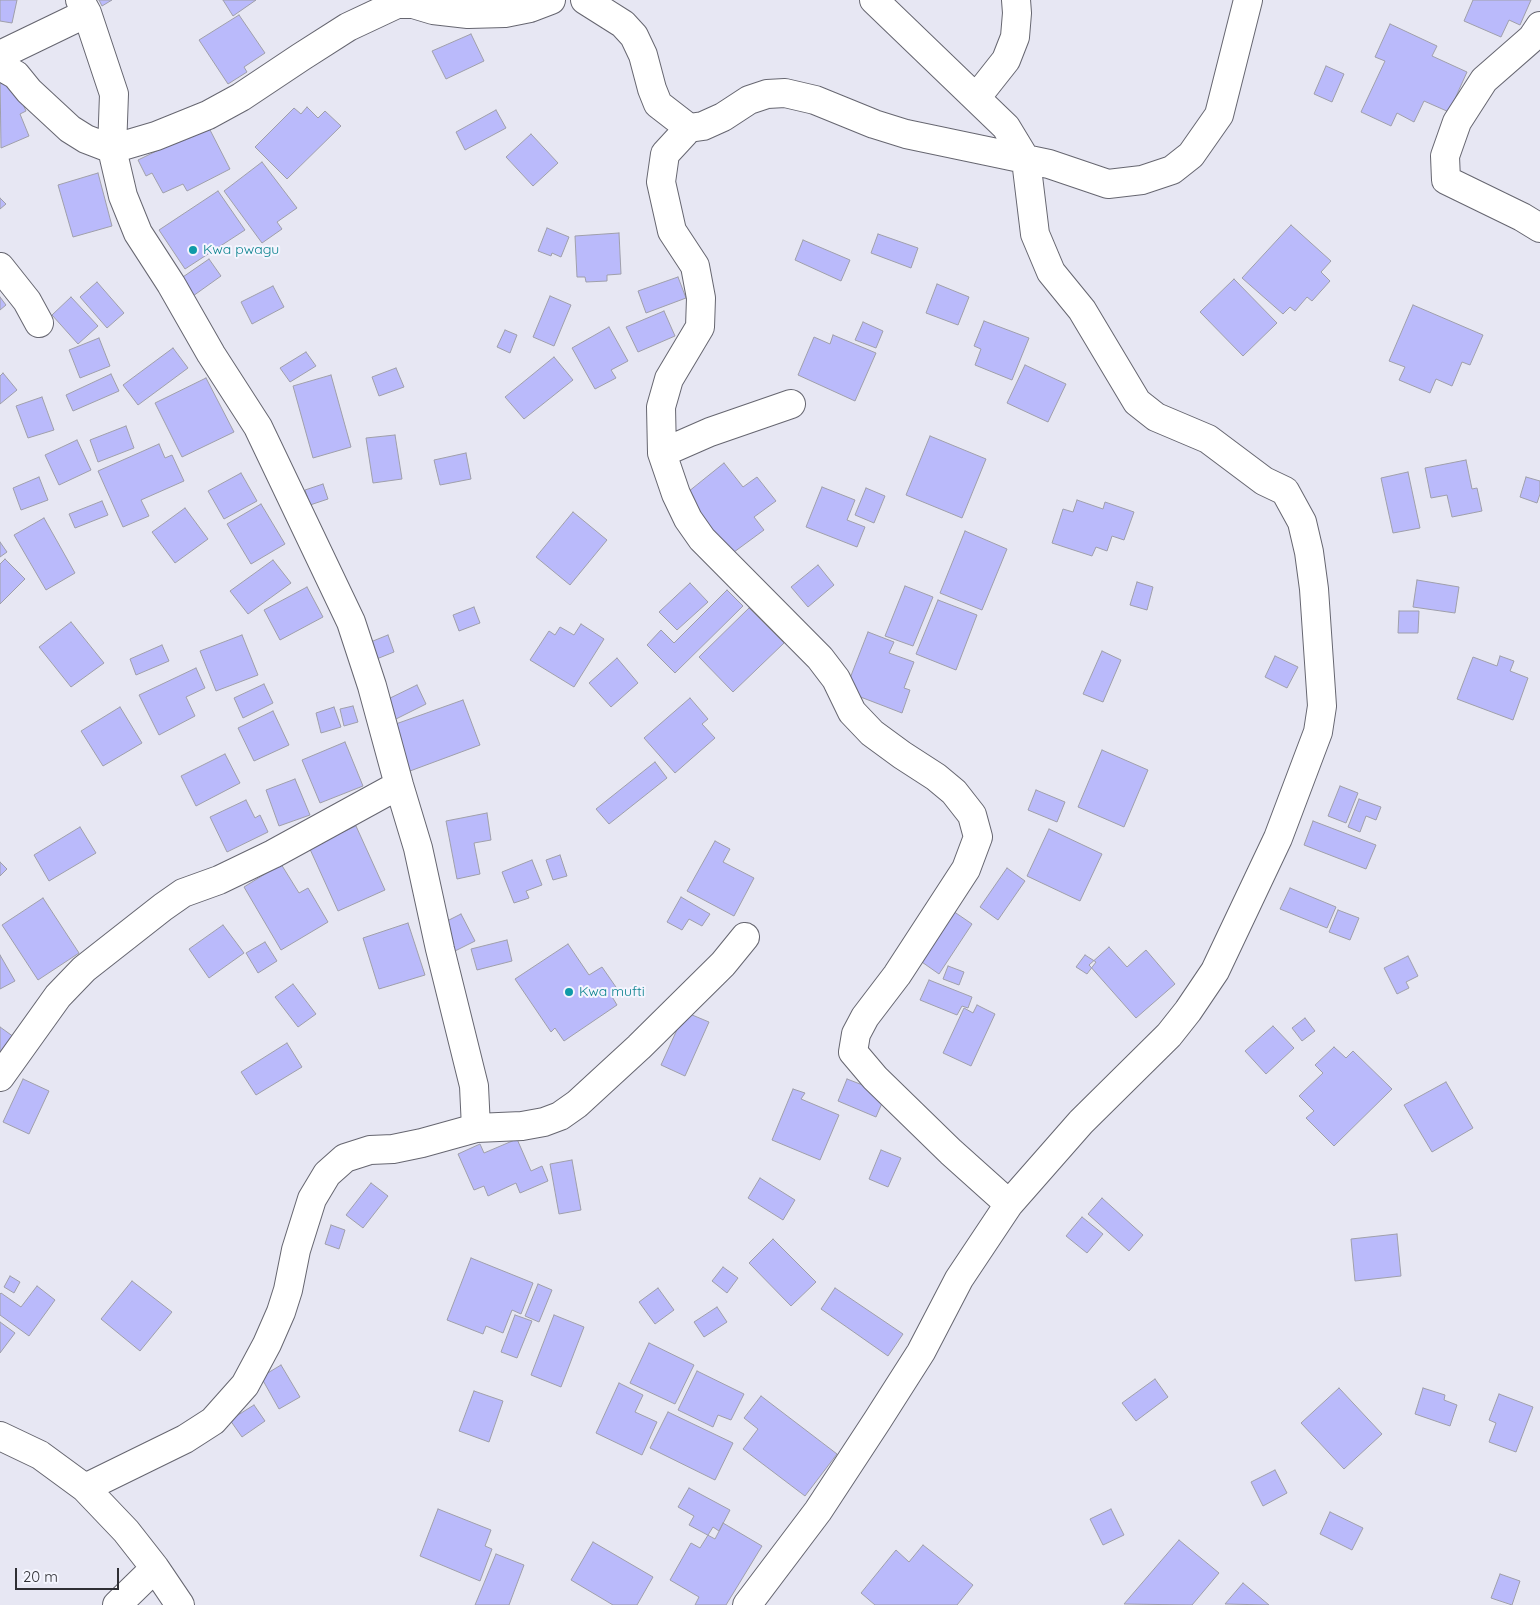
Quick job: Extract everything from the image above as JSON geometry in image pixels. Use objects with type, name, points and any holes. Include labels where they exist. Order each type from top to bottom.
[{"type":"street","points":[[0,66],[16,75],[29,91],[70,129],[86,139],[112,149],[156,136],[208,115],[241,97],[300,56],[348,27],[396,4],[413,4],[433,10],[468,14],[505,13],[530,8],[551,0]]},
{"type":"street","points":[[585,0],[623,24],[634,36],[643,55],[658,104],[689,128]]},
{"type":"street","points":[[747,1605],[818,1511],[877,1421],[921,1352],[959,1279],[1009,1204],[1081,1122],[1169,1035],[1215,971],[1278,838],[1318,732],[1322,706],[1314,589],[1309,552],[1302,522],[1285,491],[1264,481],[1208,440],[1156,417],[1137,402],[1082,310],[1051,272],[1035,234],[1026,160],[1006,126],[874,0]]},
{"type":"street","points":[[976,98],[1006,60],[1015,37],[1016,0]]},
{"type":"street","points":[[1009,1204],[951,1152],[882,1085],[853,1052],[856,1034],[865,1017],[897,975],[966,869],[978,837],[972,815],[954,792],[872,733],[852,712],[836,679],[820,658],[702,540],[684,511],[662,453],[661,407],[669,379],[700,327],[701,298],[695,266],[672,230],[660,182],[665,154],[689,128],[703,126],[723,117],[750,100],[768,94],[785,94],[815,100],[874,124],[906,134],[1049,164],[1108,184],[1142,180],[1172,170],[1191,155],[1219,115],[1248,0]]},
{"type":"street","points":[[0,55],[83,7],[114,94],[112,149],[123,196],[138,233],[171,284],[211,354],[258,427],[351,622],[372,686],[418,848],[440,949],[474,1086],[476,1128]]},
{"type":"street","points":[[1540,26],[1532,38],[1484,80],[1456,122],[1445,156],[1446,180],[1522,217],[1540,228]]},
{"type":"street","points":[[0,267],[27,302],[39,323]]},
{"type":"street","points":[[662,453],[710,432],[791,404]]},
{"type":"street","points":[[0,1078],[58,996],[99,957],[163,907],[183,893],[219,880],[273,854],[399,785]]},
{"type":"street","points":[[85,1488],[185,1440],[213,1421],[245,1385],[267,1344],[281,1312],[288,1290],[296,1250],[312,1199],[327,1174],[345,1158],[370,1150],[422,1143],[476,1128],[522,1126],[544,1122],[560,1116],[639,1047],[722,964],[745,937]]},
{"type":"street","points":[[0,1436],[40,1456],[85,1488],[126,1531],[155,1568],[180,1605]]},
{"type":"street","points":[[117,1605],[155,1568]]},
{"type":"building","points":[[0,0],[17,0],[12,23],[0,21]]},
{"type":"building","points":[[99,0],[112,0],[102,6]]},
{"type":"building","points":[[223,0],[256,0],[233,16]]},
{"type":"building","points":[[1473,0],[1531,0],[1520,25],[1509,20],[1501,37],[1464,21]]},
{"type":"building","points":[[239,15],[265,53],[244,67],[247,72],[228,84],[199,40]]},
{"type":"building","points":[[1390,24],[1437,46],[1432,56],[1467,72],[1449,112],[1424,101],[1414,122],[1397,113],[1391,126],[1361,112],[1385,61],[1375,57]]},
{"type":"building","points":[[471,34],[484,61],[446,79],[432,51]]},
{"type":"building","points":[[1326,66],[1344,74],[1332,102],[1314,94]]},
{"type":"building","points":[[0,78],[14,84],[26,111],[20,114],[29,136],[1,148]]},
{"type":"building","points":[[307,107],[318,118],[325,111],[341,126],[287,179],[255,147],[294,108],[301,114]]},
{"type":"building","points":[[496,110],[506,128],[465,150],[456,132]]},
{"type":"building","points":[[208,126],[230,169],[187,191],[183,184],[163,193],[152,173],[146,176],[138,160]]},
{"type":"building","points":[[531,134],[558,163],[533,186],[506,157]]},
{"type":"building","points":[[262,162],[297,208],[277,222],[282,229],[262,243],[224,191]]},
{"type":"building","points":[[98,173],[112,226],[73,237],[58,185]]},
{"type":"building","name":"Kwa pwagu","points":[[218,191],[245,230],[185,269],[159,230]]},
{"type":"building","points":[[0,198],[6,204],[0,209]]},
{"type":"building","points":[[1291,225],[1331,261],[1321,272],[1330,281],[1312,301],[1307,297],[1295,311],[1290,307],[1283,314],[1242,278]]},
{"type":"building","points":[[547,228],[569,237],[561,257],[552,253],[551,256],[538,251]]},
{"type":"building","points":[[619,233],[621,274],[607,275],[607,281],[586,282],[585,277],[577,277],[575,236]]},
{"type":"building","points":[[878,234],[918,248],[911,268],[871,253]]},
{"type":"building","points":[[803,240],[850,260],[841,281],[795,260]]},
{"type":"building","points":[[209,259],[221,276],[193,296],[180,279]]},
{"type":"building","points":[[678,277],[686,298],[646,313],[638,291]]},
{"type":"building","points":[[1234,279],[1277,323],[1243,356],[1200,312]]},
{"type":"building","points":[[97,282],[124,313],[107,328],[80,297]]},
{"type":"building","points":[[937,284],[969,297],[958,325],[926,313]]},
{"type":"building","points":[[273,286],[284,307],[252,324],[241,302]]},
{"type":"building","points":[[550,296],[571,305],[554,346],[533,337]]},
{"type":"building","points":[[0,297],[6,305],[0,310]]},
{"type":"building","points":[[71,297],[98,326],[78,344],[52,315]]},
{"type":"building","points":[[1413,305],[1483,335],[1470,365],[1462,362],[1452,386],[1436,379],[1430,393],[1399,380],[1405,367],[1389,361]]},
{"type":"building","points":[[664,311],[675,336],[638,352],[626,327]]},
{"type":"building","points":[[984,321],[1029,338],[1012,380],[975,365],[981,349],[974,346]]},
{"type":"building","points":[[863,322],[883,331],[876,348],[855,340]]},
{"type":"building","points":[[609,327],[628,361],[611,370],[616,378],[595,389],[572,348]]},
{"type":"building","points":[[505,330],[517,335],[510,353],[497,347]]},
{"type":"building","points":[[833,335],[876,353],[855,401],[798,375],[814,337],[830,344]]},
{"type":"building","points":[[99,338],[110,366],[80,378],[69,350]]},
{"type":"building","points":[[173,348],[188,368],[138,405],[123,385]]},
{"type":"building","points":[[306,352],[316,366],[290,382],[280,368]]},
{"type":"building","points":[[554,357],[573,380],[524,419],[505,397]]},
{"type":"building","points":[[1025,365],[1066,384],[1048,422],[1007,403]]},
{"type":"building","points":[[396,368],[404,387],[379,396],[372,377]]},
{"type":"building","points":[[3,373],[17,390],[0,404],[0,376]]},
{"type":"building","points":[[111,374],[119,391],[73,411],[66,395]]},
{"type":"building","points":[[331,375],[351,447],[313,458],[293,386]]},
{"type":"building","points":[[206,378],[234,432],[182,457],[155,403]]},
{"type":"building","points":[[42,397],[54,430],[28,438],[16,406]]},
{"type":"building","points":[[126,426],[134,448],[98,462],[90,440]]},
{"type":"building","points":[[395,435],[402,479],[373,483],[366,438]]},
{"type":"building","points":[[930,436],[986,459],[962,518],[906,495]]},
{"type":"building","points":[[77,440],[91,470],[59,485],[45,455]]},
{"type":"building","points":[[159,444],[165,458],[172,455],[184,481],[141,500],[149,516],[123,527],[98,471]]},
{"type":"building","points":[[466,453],[471,479],[440,485],[434,460]]},
{"type":"building","points":[[1466,460],[1472,489],[1477,488],[1482,511],[1452,517],[1447,495],[1431,498],[1425,468]]},
{"type":"building","points":[[724,463],[743,487],[757,477],[776,501],[754,517],[764,530],[730,555],[683,496]]},
{"type":"building","points":[[1408,472],[1420,528],[1393,533],[1381,478]]},
{"type":"building","points":[[241,473],[257,501],[224,519],[208,491]]},
{"type":"building","points":[[39,477],[48,500],[21,510],[13,488]]},
{"type":"building","points":[[1526,477],[1540,481],[1540,494],[1537,503],[1520,497]]},
{"type":"building","points":[[323,484],[328,499],[310,505],[305,490]]},
{"type":"building","points":[[822,487],[855,500],[847,520],[865,527],[857,547],[806,527]]},
{"type":"building","points":[[866,488],[885,496],[874,523],[855,515]]},
{"type":"building","points":[[1077,500],[1103,509],[1105,502],[1134,512],[1124,540],[1112,536],[1107,551],[1096,547],[1092,556],[1052,543],[1063,509],[1073,512]]},
{"type":"building","points":[[102,501],[108,515],[75,528],[69,514]]},
{"type":"building","points":[[261,504],[285,544],[251,564],[227,524]]},
{"type":"building","points":[[185,508],[208,539],[175,563],[152,532]]},
{"type":"building","points":[[573,512],[607,540],[570,585],[536,557]]},
{"type":"building","points":[[44,518],[75,573],[46,590],[14,535]]},
{"type":"building","points":[[965,531],[1007,549],[982,610],[940,593]]},
{"type":"building","points":[[0,542],[7,552],[0,557]]},
{"type":"building","points":[[5,559],[25,579],[0,604],[0,564]]},
{"type":"building","points":[[273,560],[291,583],[248,614],[230,591]]},
{"type":"building","points":[[818,565],[834,585],[808,607],[791,587]]},
{"type":"building","points":[[1417,580],[1459,587],[1455,613],[1413,607]]},
{"type":"building","points":[[1137,582],[1153,587],[1147,610],[1130,605]]},
{"type":"building","points":[[690,583],[708,602],[677,630],[659,612]]},
{"type":"building","points":[[905,586],[933,597],[913,646],[885,636]]},
{"type":"building","points":[[307,587],[323,617],[280,640],[264,610]]},
{"type":"building","points":[[727,590],[743,606],[675,673],[647,645],[661,630],[674,643]]},
{"type":"building","points":[[938,600],[977,615],[956,670],[916,654]]},
{"type":"building","points":[[474,607],[480,623],[459,631],[453,615]]},
{"type":"building","points":[[749,608],[784,643],[733,692],[699,657]]},
{"type":"building","points":[[1399,611],[1419,611],[1418,633],[1398,633]]},
{"type":"building","points":[[71,622],[104,663],[71,687],[39,647]]},
{"type":"building","points":[[581,624],[604,639],[574,687],[530,660],[549,631],[555,635],[560,627],[574,635]]},
{"type":"building","points":[[868,632],[894,642],[889,653],[914,662],[904,688],[910,690],[902,713],[845,691]]},
{"type":"building","points":[[242,635],[258,675],[216,691],[200,651]]},
{"type":"building","points":[[388,635],[394,652],[374,660],[368,643]]},
{"type":"building","points":[[162,645],[169,661],[136,675],[130,659]]},
{"type":"building","points":[[1102,651],[1121,660],[1103,702],[1083,694]]},
{"type":"building","points":[[1275,656],[1298,667],[1287,688],[1265,677]]},
{"type":"building","points":[[1500,656],[1514,661],[1510,671],[1528,678],[1513,720],[1457,699],[1473,657],[1497,666]]},
{"type":"building","points":[[617,658],[638,683],[611,707],[589,683]]},
{"type":"building","points":[[196,668],[205,688],[186,697],[195,716],[159,735],[139,695]]},
{"type":"building","points":[[264,684],[273,703],[243,718],[234,698]]},
{"type":"building","points":[[417,685],[426,704],[394,720],[384,701]]},
{"type":"building","points":[[690,698],[708,719],[702,724],[715,738],[675,773],[644,738]]},
{"type":"building","points":[[463,700],[480,745],[410,771],[393,725]]},
{"type":"building","points":[[353,706],[358,722],[344,726],[340,709]]},
{"type":"building","points":[[120,707],[142,743],[103,766],[81,731]]},
{"type":"building","points":[[334,707],[341,727],[321,733],[316,713]]},
{"type":"building","points":[[273,711],[289,745],[254,761],[238,728]]},
{"type":"building","points":[[345,742],[363,786],[320,803],[302,760]]},
{"type":"building","points":[[1102,750],[1148,770],[1124,827],[1078,807]]},
{"type":"building","points":[[225,754],[240,783],[196,806],[181,776]]},
{"type":"building","points":[[655,762],[667,778],[609,824],[596,809]]},
{"type":"building","points":[[295,779],[310,815],[279,826],[266,790]]},
{"type":"building","points":[[1340,786],[1358,793],[1346,823],[1328,816]]},
{"type":"building","points":[[1036,790],[1065,802],[1057,822],[1028,810]]},
{"type":"building","points":[[1359,799],[1381,807],[1376,820],[1366,816],[1360,832],[1348,827]]},
{"type":"building","points":[[246,800],[255,818],[260,815],[268,832],[227,852],[210,817]]},
{"type":"building","points":[[487,813],[491,840],[474,843],[480,874],[457,879],[446,821]]},
{"type":"building","points":[[1313,821],[1376,845],[1366,869],[1304,845]]},
{"type":"building","points":[[356,826],[385,890],[338,911],[309,847]]},
{"type":"building","points":[[80,827],[96,853],[49,881],[34,855]]},
{"type":"building","points":[[1049,829],[1102,854],[1080,901],[1027,876]]},
{"type":"building","points":[[715,841],[730,849],[723,862],[754,878],[734,916],[687,891]]},
{"type":"building","points":[[560,855],[567,876],[553,880],[546,860]]},
{"type":"building","points":[[532,860],[542,885],[526,891],[529,898],[514,903],[502,872]]},
{"type":"building","points":[[0,862],[7,869],[0,876]]},
{"type":"building","points":[[281,864],[299,893],[308,888],[328,922],[281,950],[244,887]]},
{"type":"building","points":[[1007,868],[1025,881],[998,920],[980,907]]},
{"type":"building","points":[[1290,888],[1336,907],[1327,928],[1280,909]]},
{"type":"building","points":[[681,897],[710,914],[702,926],[689,919],[682,930],[667,922]]},
{"type":"building","points":[[43,898],[79,953],[38,980],[2,925]]},
{"type":"building","points":[[1338,910],[1359,918],[1350,940],[1329,932]]},
{"type":"building","points":[[953,911],[972,924],[939,974],[919,960]]},
{"type":"building","points":[[461,914],[475,941],[455,951],[441,924]]},
{"type":"building","points":[[408,923],[425,975],[379,989],[363,938]]},
{"type":"building","points":[[223,925],[244,953],[209,978],[189,949]]},
{"type":"building","points":[[507,940],[512,961],[477,970],[471,949]]},
{"type":"building","points":[[265,942],[277,961],[258,973],[246,953]]},
{"type":"building","name":"Kwa mufti","points":[[568,944],[589,975],[602,967],[618,990],[611,995],[617,1005],[564,1041],[555,1028],[551,1032],[515,979]]},
{"type":"building","points":[[1109,947],[1127,967],[1146,950],[1175,984],[1136,1018],[1089,965]]},
{"type":"building","points":[[0,955],[15,981],[0,989]]},
{"type":"building","points":[[1085,955],[1096,962],[1087,974],[1076,967]]},
{"type":"building","points":[[1408,956],[1418,976],[1406,982],[1409,988],[1397,994],[1384,968]]},
{"type":"building","points":[[948,966],[964,972],[959,985],[943,979]]},
{"type":"building","points":[[929,980],[972,997],[968,1008],[962,1006],[957,1015],[920,1000]]},
{"type":"building","points":[[293,984],[316,1014],[298,1027],[275,997]]},
{"type":"building","points":[[977,1005],[995,1014],[971,1066],[943,1053],[964,1008],[973,1013]]},
{"type":"building","points":[[685,1012],[709,1022],[685,1076],[661,1065]]},
{"type":"building","points":[[1305,1018],[1315,1031],[1302,1041],[1292,1028]]},
{"type":"building","points":[[1273,1026],[1294,1048],[1266,1074],[1245,1051]]},
{"type":"building","points":[[0,1027],[14,1037],[0,1055]]},
{"type":"building","points":[[287,1043],[302,1067],[256,1095],[241,1072]]},
{"type":"building","points":[[1334,1047],[1346,1058],[1353,1051],[1392,1089],[1334,1146],[1306,1118],[1314,1111],[1299,1096],[1323,1073],[1315,1065]]},
{"type":"building","points":[[23,1079],[49,1091],[29,1134],[3,1122]]},
{"type":"building","points":[[847,1079],[886,1094],[876,1117],[838,1101]]},
{"type":"building","points":[[1446,1082],[1473,1128],[1432,1152],[1404,1105]]},
{"type":"building","points":[[793,1089],[805,1093],[801,1099],[839,1115],[820,1160],[772,1140]]},
{"type":"building","points":[[517,1139],[531,1171],[542,1166],[548,1181],[520,1193],[516,1183],[488,1196],[484,1186],[474,1190],[458,1154],[480,1144],[484,1153]]},
{"type":"building","points":[[881,1150],[901,1158],[888,1187],[869,1179]]},
{"type":"building","points":[[572,1160],[581,1210],[559,1214],[550,1164]]},
{"type":"building","points":[[760,1178],[795,1200],[783,1220],[748,1198]]},
{"type":"building","points":[[371,1183],[388,1196],[363,1228],[346,1215]]},
{"type":"building","points":[[1102,1198],[1143,1235],[1129,1251],[1088,1214]]},
{"type":"building","points":[[1082,1217],[1103,1234],[1087,1253],[1066,1236]]},
{"type":"building","points":[[331,1225],[345,1230],[339,1249],[325,1244]]},
{"type":"building","points":[[1397,1234],[1401,1276],[1355,1281],[1351,1239]]},
{"type":"building","points":[[773,1239],[816,1282],[791,1306],[749,1263]]},
{"type":"building","points":[[471,1258],[533,1283],[521,1314],[512,1310],[503,1333],[486,1326],[483,1334],[447,1320]]},
{"type":"building","points":[[723,1267],[738,1278],[727,1293],[712,1281]]},
{"type":"building","points":[[10,1276],[20,1282],[14,1293],[4,1287]]},
{"type":"building","points":[[132,1281],[172,1312],[140,1351],[101,1319]]},
{"type":"building","points":[[538,1284],[552,1290],[539,1322],[525,1316]]},
{"type":"building","points":[[37,1286],[55,1300],[29,1336],[0,1315],[0,1294],[21,1307]]},
{"type":"building","points":[[658,1288],[674,1310],[655,1324],[639,1302]]},
{"type":"building","points":[[835,1288],[903,1334],[888,1356],[821,1309]]},
{"type":"building","points":[[717,1307],[727,1322],[704,1337],[694,1322]]},
{"type":"building","points":[[515,1315],[532,1321],[517,1358],[501,1352]]},
{"type":"building","points":[[554,1315],[584,1327],[561,1387],[531,1375]]},
{"type":"building","points":[[0,1322],[15,1333],[0,1353]]},
{"type":"building","points":[[649,1343],[694,1365],[675,1404],[630,1383]]},
{"type":"building","points":[[281,1365],[300,1397],[279,1409],[261,1377]]},
{"type":"building","points":[[697,1371],[744,1394],[731,1420],[718,1415],[713,1427],[678,1410]]},
{"type":"building","points":[[1155,1379],[1168,1397],[1136,1421],[1122,1403]]},
{"type":"building","points":[[619,1383],[643,1395],[635,1412],[657,1422],[642,1455],[596,1433]]},
{"type":"building","points":[[1339,1388],[1382,1434],[1344,1469],[1301,1423]]},
{"type":"building","points":[[1423,1388],[1445,1395],[1444,1400],[1457,1405],[1450,1426],[1415,1414]]},
{"type":"building","points":[[474,1391],[503,1401],[489,1442],[459,1431]]},
{"type":"building","points":[[1499,1394],[1533,1407],[1516,1452],[1489,1442],[1496,1423],[1489,1420]]},
{"type":"building","points":[[761,1396],[837,1454],[805,1496],[743,1449],[758,1429],[744,1418]]},
{"type":"building","points":[[254,1405],[265,1421],[242,1437],[230,1420]]},
{"type":"building","points":[[668,1412],[733,1443],[715,1480],[650,1448]]},
{"type":"building","points":[[1275,1470],[1287,1493],[1263,1506],[1251,1482]]},
{"type":"building","points":[[689,1488],[730,1510],[715,1539],[689,1525],[694,1516],[678,1507]]},
{"type":"building","points":[[438,1509],[491,1530],[485,1546],[492,1549],[480,1581],[420,1556]]},
{"type":"building","points":[[1111,1509],[1124,1535],[1103,1545],[1090,1519]]},
{"type":"building","points":[[1330,1512],[1363,1528],[1352,1550],[1320,1534]]},
{"type":"building","points":[[723,1523],[762,1546],[726,1605],[695,1605],[699,1597],[670,1580],[691,1543],[700,1548],[713,1527],[719,1531]]},
{"type":"building","points":[[1179,1540],[1219,1573],[1192,1605],[1124,1604]]},
{"type":"building","points":[[593,1542],[653,1577],[637,1605],[613,1605],[571,1580]]},
{"type":"building","points":[[923,1545],[973,1585],[957,1605],[875,1605],[861,1593],[896,1550],[909,1562]]},
{"type":"building","points":[[496,1554],[524,1565],[509,1605],[475,1605]]},
{"type":"building","points":[[1500,1574],[1520,1581],[1512,1605],[1491,1598]]},
{"type":"building","points":[[1243,1583],[1269,1605],[1225,1604]]},
{"type":"place","name":"Kwa pwagu","points":[[193,250]]},
{"type":"place","name":"Kwa mufti","points":[[569,992]]}]
